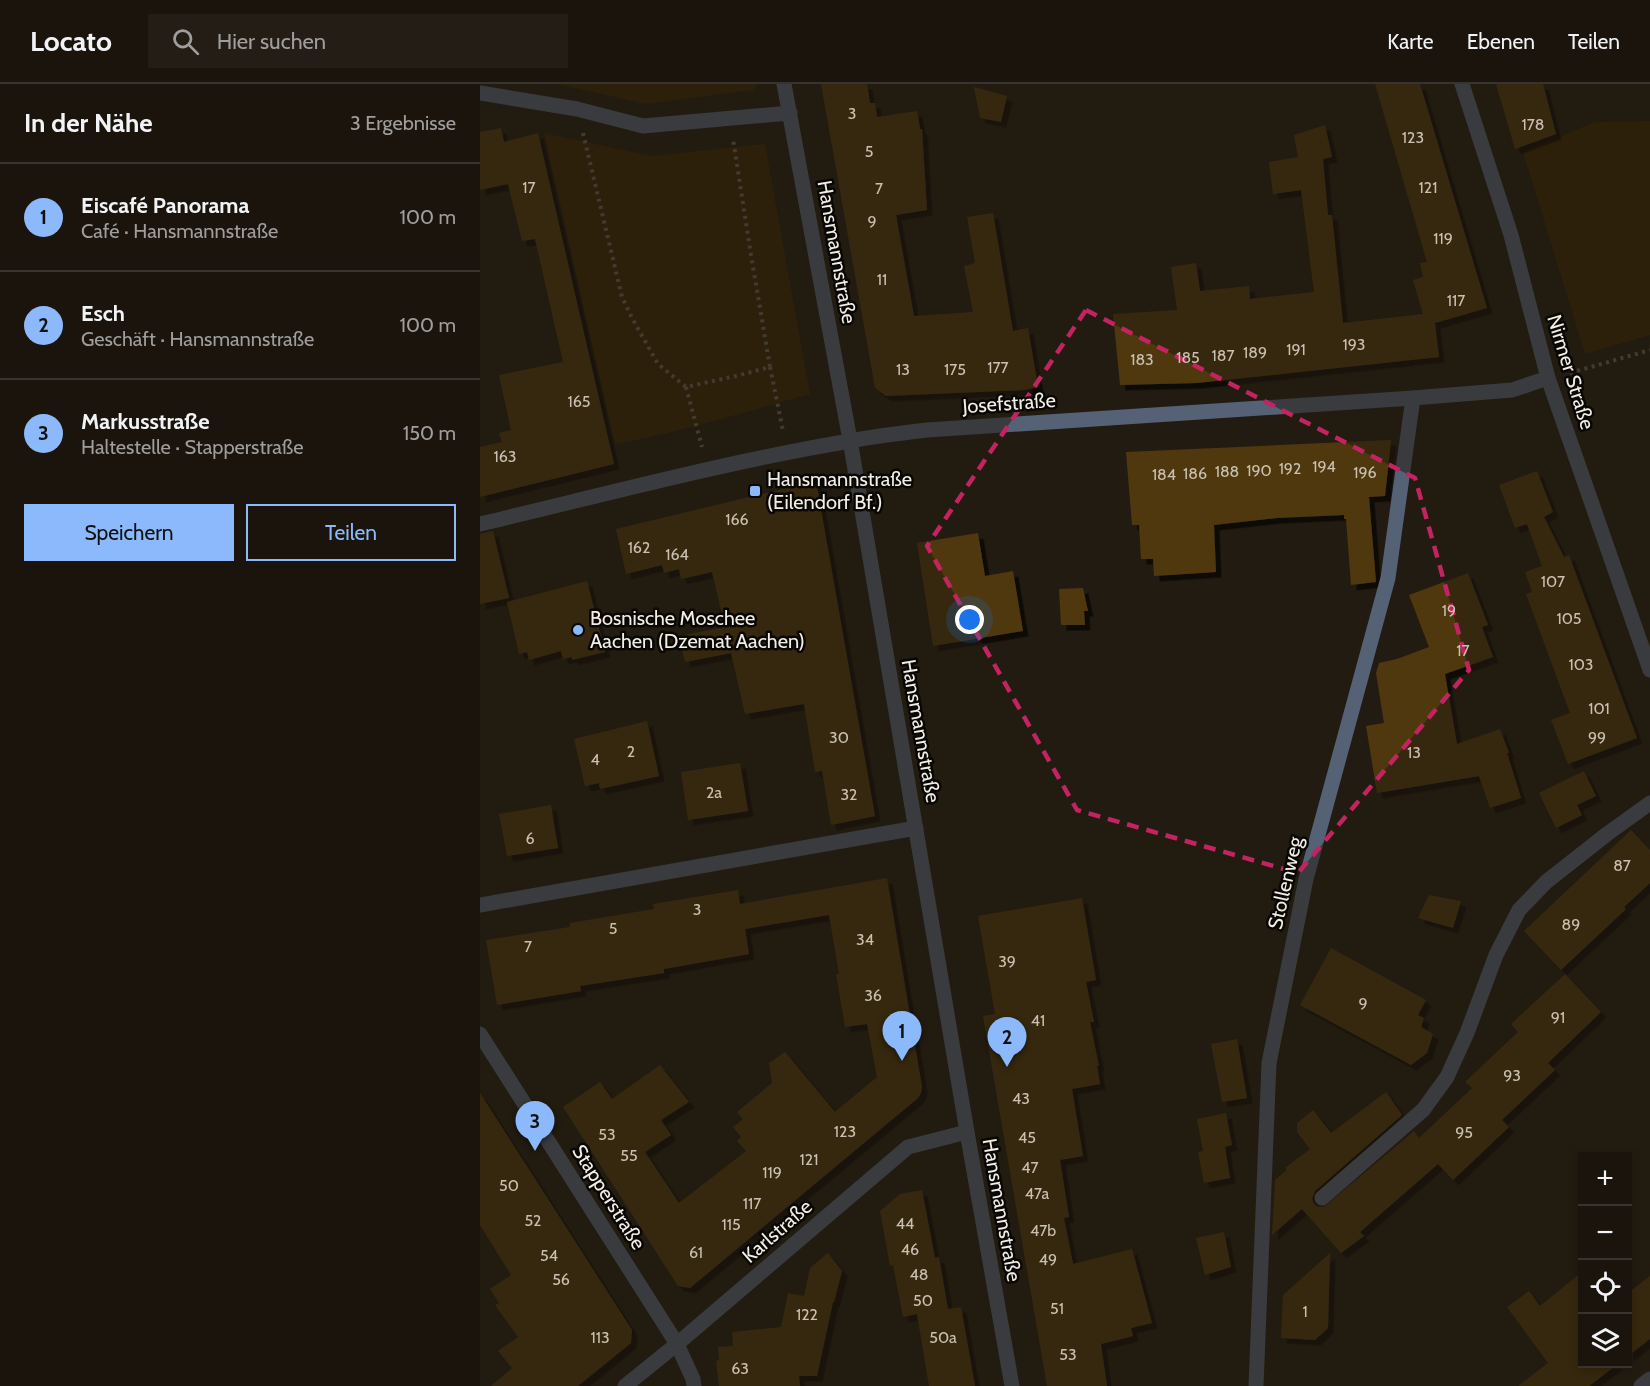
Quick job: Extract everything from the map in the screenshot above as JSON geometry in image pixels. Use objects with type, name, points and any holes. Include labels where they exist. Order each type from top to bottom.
[{"type":"street","name":"Hansmannstraße","points":[[784,84],[850,440],[1012,1386]]},
{"type":"street","name":"Nirmer Straße","points":[[1462,84],[1511,235],[1548,378],[1650,670]]},
{"type":"street","points":[[480,93],[577,109],[643,126],[790,113]]},
{"type":"street","name":"Josefstraße","points":[[480,524],[707,470],[850,440],[939,429],[1512,390],[1548,378]]},
{"type":"street","name":"Stollenweg","points":[[1256,1386],[1269,1063],[1306,879],[1388,578],[1413,398]]},
{"type":"street","points":[[1322,1198],[1423,1110],[1447,1077],[1467,1033],[1496,955],[1519,910],[1546,882],[1607,834],[1650,804]]},
{"type":"street","points":[[480,905],[916,828]]},
{"type":"street","name":"Stapperstraße","points":[[480,1034],[677,1344],[694,1386]]},
{"type":"street","name":"Karlstraße","points":[[625,1386],[908,1147],[967,1132]]},
{"type":"street","points":[[1641,1386],[1650,1379]]},
{"type":"path","points":[[577,109],[622,297],[658,364],[687,387],[707,470]]},
{"type":"path","points":[[730,119],[770,367],[788,453]]},
{"type":"path","points":[[1548,378],[1650,350]]},
{"type":"path","points":[[687,387],[770,367]]},
{"type":"highlighted area","points":[[1086,310],[1415,478],[1469,670],[1298,873],[1077,810],[927,546]]},
{"type":"shaded area","points":[[558,84],[756,84],[756,86],[753,90],[645,104]]},
{"type":"shaded area","points":[[1650,121],[1650,335],[1585,354],[1523,152],[1595,122]]},
{"type":"shaded area","points":[[544,133],[651,156],[765,144],[810,394],[689,428],[615,444]]},
{"type":"building","points":[[821,84],[867,84],[870,103],[875,103],[877,117],[917,111],[920,129],[922,129],[927,210],[896,215],[914,316],[973,312],[964,266],[975,263],[967,217],[993,213],[1013,331],[1028,328],[1038,387],[1024,390],[886,396],[875,388]]},
{"type":"building","points":[[1375,84],[1420,84],[1487,308],[1435,323],[1439,357],[1197,383],[1120,385],[1113,314],[1177,310],[1171,267],[1196,263],[1200,291],[1249,286],[1250,299],[1314,292],[1301,190],[1273,194],[1269,162],[1298,157],[1294,135],[1325,125],[1332,157],[1323,159],[1328,215],[1332,215],[1343,323],[1423,314],[1413,280],[1423,277],[1420,263],[1427,262]]},
{"type":"building","points":[[1496,84],[1543,84],[1556,134],[1515,149]]},
{"type":"building","points":[[974,87],[1007,96],[1001,122],[980,118]]},
{"type":"building","points":[[501,128],[504,142],[538,133],[614,464],[480,497],[480,447],[502,442],[499,433],[511,430],[499,375],[563,362],[535,239],[522,241],[508,184],[480,190],[480,132]]},
{"type":"building","points":[[1391,440],[1385,496],[1369,497],[1376,582],[1351,585],[1344,515],[1277,518],[1214,525],[1216,572],[1154,576],[1153,559],[1141,559],[1139,525],[1132,525],[1126,452]]},
{"type":"building","points":[[1537,471],[1553,512],[1544,517],[1564,557],[1569,555],[1637,738],[1568,764],[1551,720],[1570,713],[1526,594],[1532,592],[1525,572],[1542,566],[1527,524],[1515,528],[1499,485]]},
{"type":"building","points":[[816,481],[875,816],[831,825],[822,771],[815,772],[804,704],[745,714],[731,653],[685,662],[679,636],[725,627],[712,572],[681,579],[679,569],[664,573],[662,565],[626,574],[616,529]]},
{"type":"building","points":[[493,531],[509,598],[480,604],[480,534]]},
{"type":"building","points":[[978,533],[985,576],[1013,571],[1023,631],[933,646],[917,543]]},
{"type":"building","points":[[1468,573],[1488,625],[1482,627],[1493,657],[1445,674],[1457,744],[1500,729],[1521,798],[1490,808],[1479,776],[1377,793],[1366,726],[1384,723],[1376,673],[1379,663],[1429,647],[1409,595]]},
{"type":"building","points":[[587,581],[605,652],[572,660],[572,657],[563,659],[561,651],[529,660],[527,652],[519,654],[507,602]]},
{"type":"building","points":[[1083,588],[1088,611],[1084,611],[1085,625],[1061,625],[1059,589]]},
{"type":"building","points":[[647,721],[659,776],[600,789],[599,783],[585,786],[574,739]]},
{"type":"building","points":[[740,763],[748,811],[688,820],[681,772]]},
{"type":"building","points":[[1584,771],[1596,796],[1577,805],[1582,815],[1556,828],[1539,793]]},
{"type":"building","points":[[551,805],[558,848],[507,856],[499,814]]},
{"type":"building","points":[[1631,830],[1650,850],[1650,883],[1624,907],[1626,909],[1561,970],[1524,931]]},
{"type":"building","points":[[887,878],[922,1087],[921,1093],[918,1098],[690,1288],[678,1286],[563,1107],[600,1082],[612,1099],[660,1065],[689,1102],[661,1120],[671,1135],[645,1152],[679,1203],[746,1151],[737,1141],[741,1137],[733,1127],[743,1119],[737,1112],[772,1083],[769,1063],[785,1052],[835,1112],[877,1077],[867,1024],[845,1027],[829,915],[745,929],[749,954],[664,969],[664,973],[580,986],[581,991],[497,1005],[486,940],[570,927],[570,923],[654,909],[653,904],[738,890],[740,904]]},
{"type":"building","points":[[1429,895],[1461,901],[1453,928],[1418,918]]},
{"type":"building","points":[[1082,898],[1096,980],[1086,982],[1094,1022],[1090,1022],[1099,1066],[1097,1066],[1100,1084],[1072,1089],[1083,1156],[1060,1160],[1069,1217],[1064,1218],[1073,1264],[1132,1249],[1152,1323],[1131,1328],[1133,1336],[1101,1344],[1107,1386],[1047,1386],[983,1016],[995,1014],[978,916]]},
{"type":"building","points":[[1331,948],[1426,1000],[1418,1015],[1424,1018],[1421,1027],[1433,1034],[1427,1053],[1411,1065],[1300,1005]]},
{"type":"building","points":[[1565,974],[1601,1012],[1548,1063],[1555,1070],[1502,1120],[1509,1127],[1453,1180],[1438,1164],[1360,1232],[1364,1236],[1341,1253],[1302,1209],[1272,1235],[1275,1180],[1287,1170],[1285,1168],[1310,1149],[1297,1132],[1297,1123],[1313,1110],[1331,1133],[1386,1092],[1402,1115],[1315,1191],[1312,1199],[1314,1204],[1324,1207],[1414,1131],[1419,1138],[1472,1088],[1465,1082],[1518,1032],[1511,1024]]},
{"type":"building","points":[[1237,1039],[1247,1098],[1222,1102],[1211,1044]]},
{"type":"building","points":[[480,1093],[632,1330],[631,1343],[578,1386],[491,1386],[512,1368],[498,1351],[518,1337],[495,1305],[499,1303],[490,1289],[511,1275],[480,1225]]},
{"type":"building","points":[[1226,1113],[1232,1145],[1225,1147],[1230,1178],[1204,1183],[1198,1152],[1203,1151],[1197,1119]]},
{"type":"building","points":[[922,1190],[935,1258],[939,1257],[948,1309],[961,1307],[975,1386],[929,1386],[917,1314],[903,1317],[893,1265],[890,1266],[880,1211],[900,1194]]},
{"type":"building","points":[[1224,1232],[1231,1267],[1205,1275],[1196,1238]]},
{"type":"building","points":[[828,1253],[842,1271],[817,1376],[799,1376],[800,1386],[719,1386],[716,1361],[719,1360],[718,1347],[733,1346],[732,1332],[781,1327],[788,1293],[804,1296],[810,1268]]},
{"type":"building","points":[[1330,1253],[1328,1328],[1315,1340],[1281,1338],[1283,1295]]},
{"type":"building","points":[[1578,1275],[1578,1368],[1613,1368],[1589,1386],[1518,1386],[1548,1363],[1507,1307],[1529,1291],[1540,1306]]},
{"type":"building","points":[[1650,1276],[1650,1339],[1632,1353],[1632,1314],[1632,1290]]},
{"type":"place","name":"Hansmannstraße (Eilendorf Bf.)","points":[[755,491]]},
{"type":"place","name":"Bosnische Moschee Aachen (Dzemat Aachen)","points":[[578,630]]},
{"type":"place","name":"Eiscafé Panorama","points":[[902,1061]]},
{"type":"place","name":"Esch","points":[[1007,1067]]},
{"type":"place","name":"Markusstraße","points":[[535,1151]]}]
